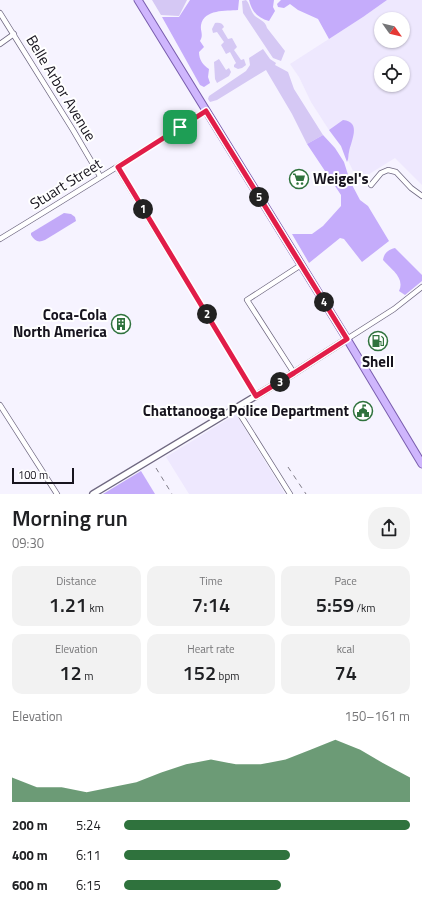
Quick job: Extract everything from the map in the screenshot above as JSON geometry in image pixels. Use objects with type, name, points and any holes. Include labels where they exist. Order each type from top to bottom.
[{"type":"main road","points":[[138,0],[347,339],[422,464]]},
{"type":"street","name":"Belle Arbor Avenue","points":[[0,13],[100,176]]},
{"type":"street","points":[[0,44],[14,34]]},
{"type":"street","name":"Stuart Street","points":[[0,239],[206,111]]},
{"type":"street","points":[[118,167],[256,396]]},
{"type":"street","points":[[372,185],[381,173],[388,170],[396,172],[411,188],[422,196]]},
{"type":"street","points":[[294,373],[247,300],[301,265]]},
{"type":"street","points":[[93,494],[294,373],[394,309],[422,287]]},
{"type":"street","points":[[0,405],[56,494]]},
{"type":"street","points":[[236,408],[290,494]]},
{"type":"shaded area","points":[[152,0],[187,0],[179,16],[161,15]]},
{"type":"shaded area","points":[[190,0],[239,0],[238,10],[211,13],[203,20],[201,25],[202,37],[200,41],[204,47],[199,52],[199,55],[202,62],[209,69],[208,77],[210,83],[204,87],[200,85],[162,17],[179,17]]},
{"type":"shaded area","points":[[246,0],[254,15],[265,23],[267,28],[285,51],[281,61],[273,58],[243,13],[242,1]]},
{"type":"shaded area","points":[[249,0],[274,0],[273,7],[275,11],[269,21],[256,14]]},
{"type":"shaded area","points":[[281,0],[387,0],[329,39],[318,19],[298,10],[290,4],[284,8],[278,7],[277,4]]},
{"type":"shaded area","points":[[387,0],[422,0],[422,185],[395,158],[358,181],[341,146],[311,102],[299,77],[290,64]]},
{"type":"shaded area","points":[[215,23],[223,25],[224,27],[222,29],[228,39],[232,38],[237,47],[234,50],[241,60],[244,59],[246,65],[242,68],[238,69],[234,67],[236,63],[230,52],[226,54],[221,45],[224,42],[217,32],[213,33],[212,29]]},
{"type":"shaded area","points":[[263,49],[270,59],[276,63],[275,65],[288,72],[294,89],[323,135],[307,144],[292,114],[266,70],[217,100],[210,102],[208,99],[209,96],[246,71],[250,65],[249,58]]},
{"type":"shaded area","points":[[219,59],[226,70],[229,68],[231,72],[229,76],[217,83],[215,79],[214,62]]},
{"type":"shaded area","points":[[343,120],[349,121],[354,128],[347,162],[341,146],[329,130]]},
{"type":"shaded area","points":[[323,135],[335,148],[344,162],[350,181],[360,200],[368,206],[389,241],[362,262],[344,239],[340,238],[309,263],[292,234],[312,234],[323,226],[341,206],[341,195],[307,144]]},
{"type":"shaded area","points":[[64,213],[71,214],[75,217],[76,221],[45,240],[39,241],[32,237],[31,233]]},
{"type":"shaded area","points":[[395,248],[422,275],[422,281],[405,295],[399,291],[400,282],[397,274],[383,260],[384,255],[387,252]]},
{"type":"shaded area","points":[[236,414],[285,494],[189,494],[166,457]]},
{"type":"shaded area","points":[[141,471],[155,494],[103,494]]},
{"type":"railway","points":[[288,467],[306,494]]},
{"type":"railway","points":[[156,468],[172,494]]},
{"type":"place","name":"Weigel's","points":[[299,179]]},
{"type":"place","name":"Coca-Cola North America","points":[[121,324]]},
{"type":"place","name":"Shell","points":[[378,341]]},
{"type":"place","name":"Chattanooga Police Department","points":[[363,411]]},
{"type":"route","points":[[206,111],[347,339],[256,396],[118,167],[180,127],[206,111]]}]
